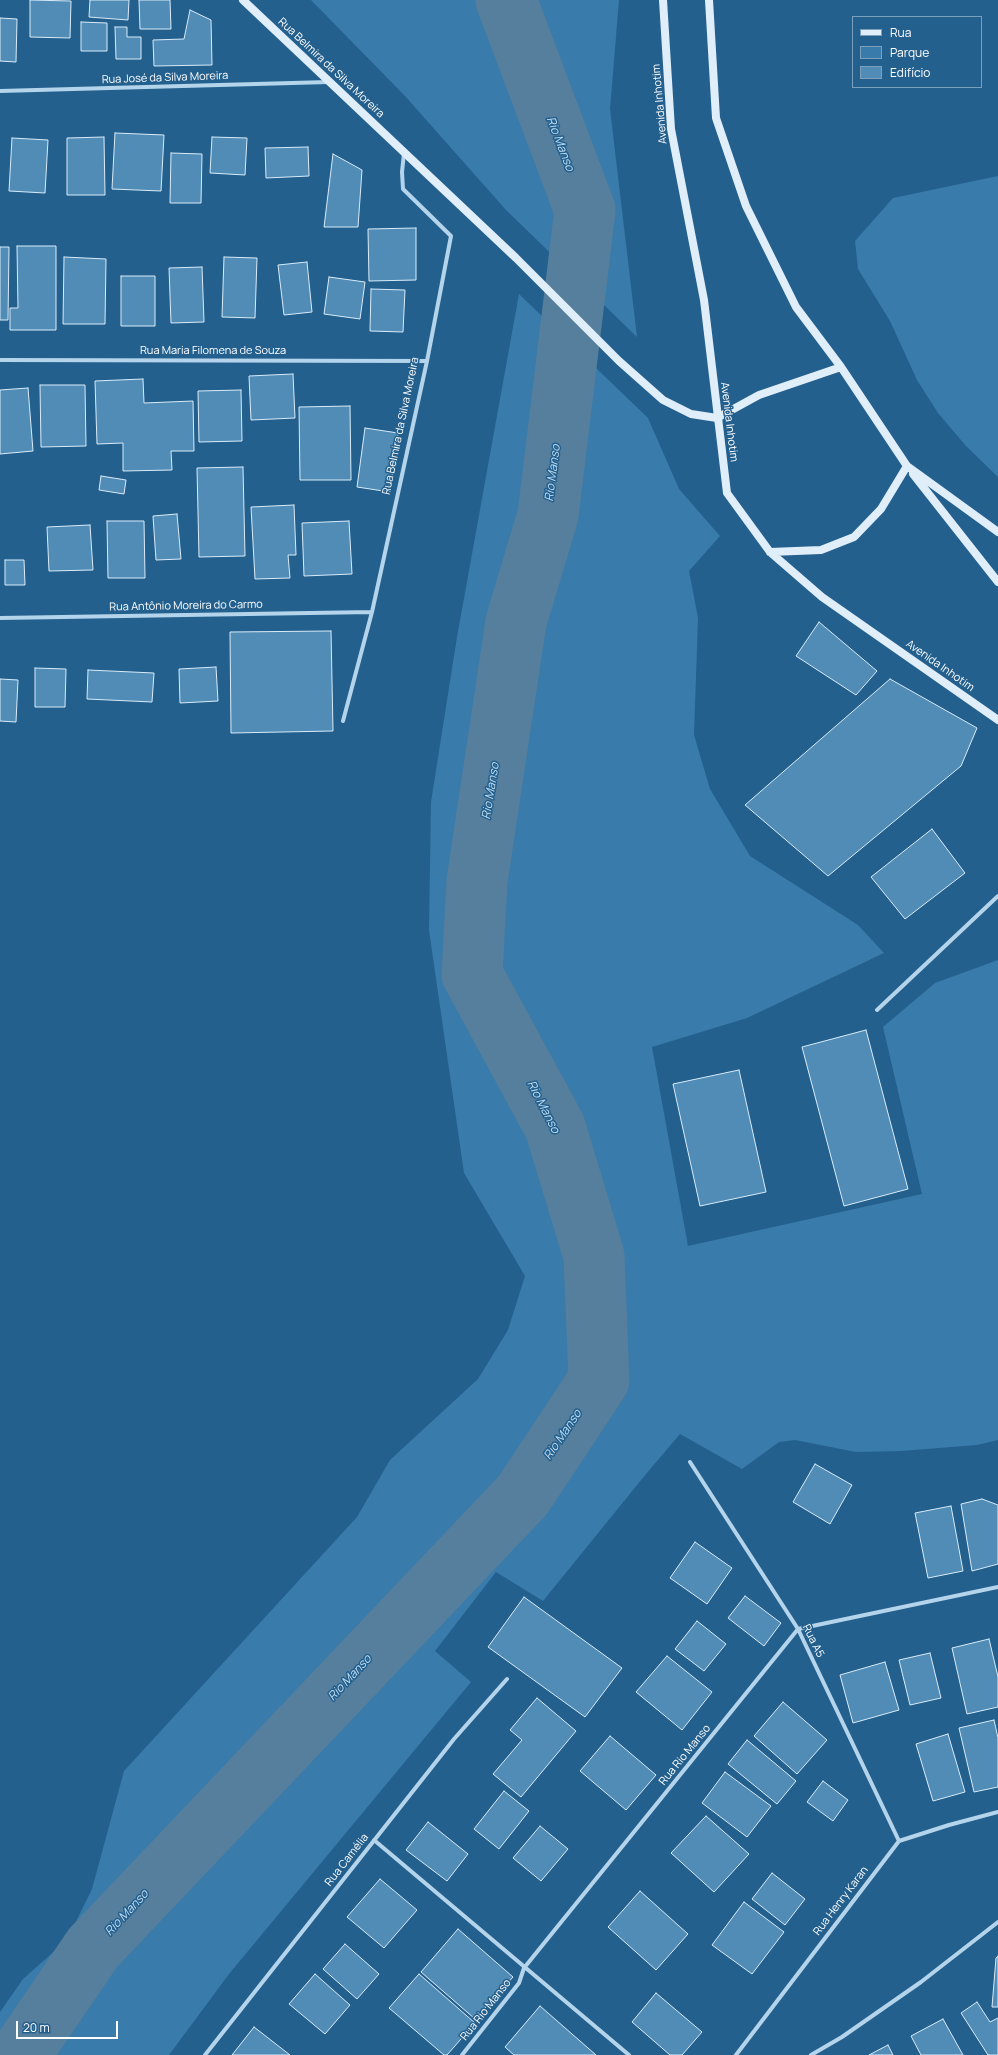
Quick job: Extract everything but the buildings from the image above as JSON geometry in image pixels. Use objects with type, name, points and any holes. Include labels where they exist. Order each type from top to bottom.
[{"type":"main road","name":"Rua Belmira da Silva Moreira","points":[[243,0],[516,258],[619,361],[663,400],[691,414],[717,418]]},
{"type":"main road","name":"Avenida Inhotim","points":[[663,0],[671,129],[704,300],[727,493],[770,552],[822,597],[998,720]]},
{"type":"main road","points":[[709,0],[716,118],[746,206],[796,306],[841,367],[907,466],[998,582]]},
{"type":"main road","points":[[717,418],[759,395],[841,367]]},
{"type":"main road","points":[[907,466],[998,532]]},
{"type":"main road","points":[[770,552],[821,550],[854,537],[881,509],[907,466]]},
{"type":"street","name":"Rua José da Silva Moreira","points":[[0,91],[330,82]]},
{"type":"street","name":"Rua Belmira da Silva Moreira","points":[[344,721],[372,612],[427,361],[451,236],[403,189],[402,172],[404,152]]},
{"type":"street","name":"Rua Maria Filomena de Souza","points":[[0,360],[427,361]]},
{"type":"street","name":"Rua Antônio Moreira do Carmo","points":[[0,618],[372,612]]},
{"type":"street","points":[[877,1010],[998,896]]},
{"type":"street","name":"Rua A5","points":[[690,1462],[798,1629],[898,1841]]},
{"type":"street","points":[[798,1629],[998,1587]]},
{"type":"street","name":"Rua Rio Manso","points":[[462,2055],[519,1983],[524,1968],[798,1629]]},
{"type":"street","name":"Rua Camélia","points":[[205,2055],[454,1739],[507,1678]]},
{"type":"street","points":[[898,1841],[998,1812]]},
{"type":"street","points":[[374,1840],[629,2055]]},
{"type":"street","name":"Rua Henry Karan","points":[[736,2055],[898,1841]]},
{"type":"street","points":[[811,2055],[842,2037],[921,1982],[998,1922]]},
{"type":"green space","points":[[311,0],[619,0],[610,109],[637,337],[506,210],[405,96]]},
{"type":"green space","points":[[998,176],[998,477],[966,446],[938,413],[917,380],[890,321],[858,269],[855,241],[893,198]]},
{"type":"green space","points":[[519,294],[648,418],[679,489],[720,536],[689,571],[698,618],[694,735],[710,789],[750,856],[858,925],[884,953],[747,1018],[652,1047],[688,1246],[922,1194],[883,1027],[935,983],[998,960],[998,1440],[977,1445],[901,1451],[856,1452],[795,1440],[779,1442],[742,1469],[680,1434],[543,1601],[496,1572],[435,1651],[471,1682],[229,1974],[169,2055],[0,2055],[0,2012],[23,1979],[67,1940],[92,1889],[124,1771],[357,1517],[390,1460],[478,1379],[508,1330],[525,1276],[464,1173],[429,930],[431,802],[457,637]]},
{"type":"waterway","name":"Rio Manso","points":[[20,2055],[93,1948],[523,1495],[599,1380],[594,1256],[555,1127],[472,974],[477,881],[516,622],[548,515],[585,210],[506,0]]}]
